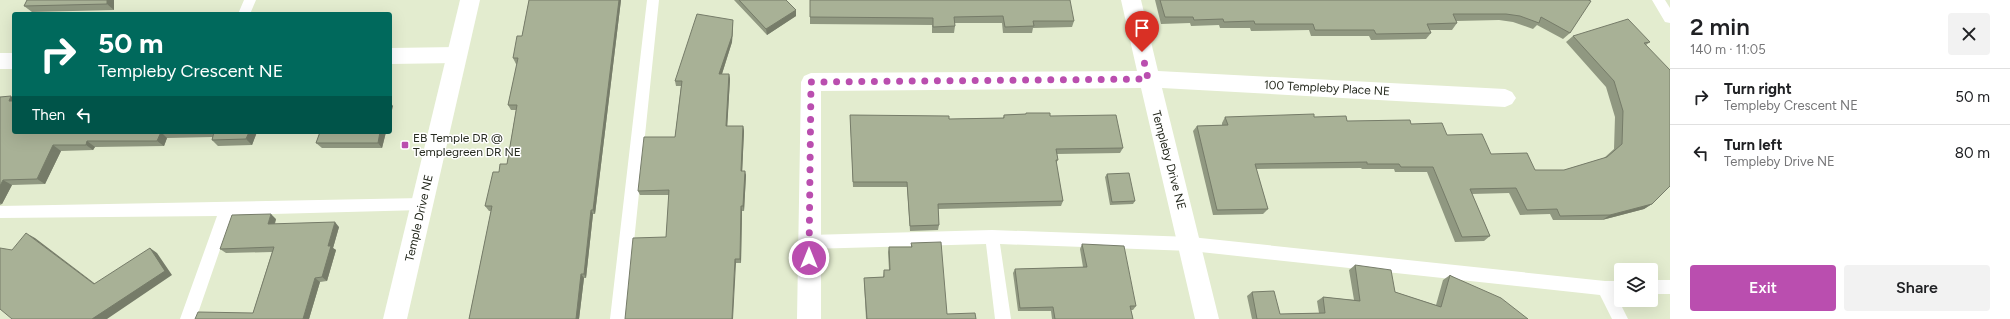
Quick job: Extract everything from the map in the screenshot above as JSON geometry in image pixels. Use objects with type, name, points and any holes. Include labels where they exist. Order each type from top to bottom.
[{"type":"street","name":"Temple Drive NE","points":[[395,319],[470,0]]},
{"type":"street","name":"Templeby Drive NE","points":[[1131,0],[1148,79],[1191,244],[1208,319]]},
{"type":"street","points":[[392,56],[457,55]]},
{"type":"street","points":[[0,61],[12,61]]},
{"type":"street","name":"100 Templeby Place NE","points":[[809,242],[811,82],[1148,79],[1505,98]]},
{"type":"street","points":[[809,242],[809,319]]},
{"type":"lane","points":[[245,12],[250,0]]},
{"type":"lane","points":[[618,319],[652,0]]},
{"type":"lane","points":[[1658,0],[1670,18]]},
{"type":"lane","points":[[0,212],[422,204]]},
{"type":"lane","points":[[188,319],[227,208]]},
{"type":"lane","points":[[992,237],[1002,319]]},
{"type":"lane","points":[[809,242],[992,237],[1191,244],[1614,288]]},
{"type":"lane","points":[[1658,288],[1670,287]]},
{"type":"lane","points":[[1605,288],[1620,319]]},
{"type":"building","points":[[27,0],[107,0],[107,4],[24,6]]},
{"type":"building","points":[[529,0],[619,0],[593,210],[591,210],[584,274],[581,274],[576,319],[469,319],[492,206],[485,206],[493,172],[499,172],[500,164],[507,164],[517,105],[508,105],[518,58],[513,58],[517,36],[522,36]]},
{"type":"building","points":[[739,0],[786,0],[796,10],[766,29]]},
{"type":"building","points":[[810,0],[1070,0],[1074,21],[1033,21],[1034,26],[1005,27],[1003,16],[954,17],[955,26],[933,27],[933,18],[810,17]]},
{"type":"building","points":[[1160,0],[1591,1],[1570,33],[1541,17],[1539,23],[1520,16],[1506,14],[1453,14],[1457,23],[1427,24],[1431,33],[1376,34],[1374,30],[1315,30],[1313,24],[1255,24],[1254,21],[1224,22],[1223,19],[1194,20],[1193,17],[1165,17]]},
{"type":"building","points":[[697,14],[733,20],[732,36],[719,74],[729,74],[726,126],[743,126],[741,171],[745,171],[743,206],[741,206],[740,259],[735,259],[732,319],[625,319],[633,238],[666,237],[669,190],[638,191],[644,137],[675,137],[682,81],[675,81]]},
{"type":"building","points":[[1628,19],[1650,42],[1644,43],[1670,70],[1670,186],[1652,204],[1610,215],[1560,216],[1557,209],[1527,210],[1516,188],[1470,189],[1490,236],[1462,237],[1433,167],[1401,167],[1399,164],[1367,164],[1367,162],[1255,164],[1268,209],[1217,210],[1197,126],[1228,125],[1225,117],[1314,114],[1314,117],[1346,116],[1347,121],[1410,120],[1411,124],[1442,123],[1447,135],[1482,134],[1491,154],[1527,153],[1535,170],[1564,170],[1607,157],[1622,144],[1623,111],[1614,81],[1573,36]]},
{"type":"building","points":[[11,96],[9,101],[12,101],[12,134],[160,134],[157,141],[87,141],[86,145],[53,145],[37,179],[3,180],[0,186],[0,97]]},
{"type":"building","points":[[1050,113],[1050,116],[1116,115],[1123,148],[1056,149],[1058,160],[1056,160],[1063,201],[938,204],[939,225],[910,226],[907,182],[853,182],[850,115],[949,116],[949,119],[1004,118],[1004,115]]},
{"type":"building","points":[[214,134],[248,134],[246,139],[212,140]]},
{"type":"building","points":[[319,134],[380,134],[378,143],[316,143]]},
{"type":"building","points":[[1129,173],[1135,201],[1112,202],[1107,174]]},
{"type":"building","points":[[271,214],[268,224],[335,222],[328,246],[331,246],[322,277],[315,278],[303,319],[195,319],[198,312],[253,313],[274,247],[220,249],[232,215]]},
{"type":"building","points":[[26,233],[94,284],[150,248],[165,271],[92,319],[12,319],[0,309],[0,248],[12,250]]},
{"type":"building","points":[[941,242],[947,314],[975,313],[976,319],[867,319],[864,278],[884,277],[884,270],[890,270],[889,247],[912,247],[911,243]]},
{"type":"building","points":[[1082,244],[1124,246],[1136,306],[1130,306],[1133,319],[1055,319],[1053,307],[1020,308],[1015,269],[1087,267]]},
{"type":"building","points":[[1355,265],[1391,270],[1395,292],[1441,307],[1450,275],[1501,298],[1528,319],[1257,319],[1252,292],[1274,291],[1280,314],[1325,313],[1323,297],[1360,301]]},
{"type":"place","name":"EB Temple DR @ Templegreen DR NE","points":[[405,145]]},
{"type":"route","points":[[809,258],[811,82],[1148,79],[1142,52]]}]
